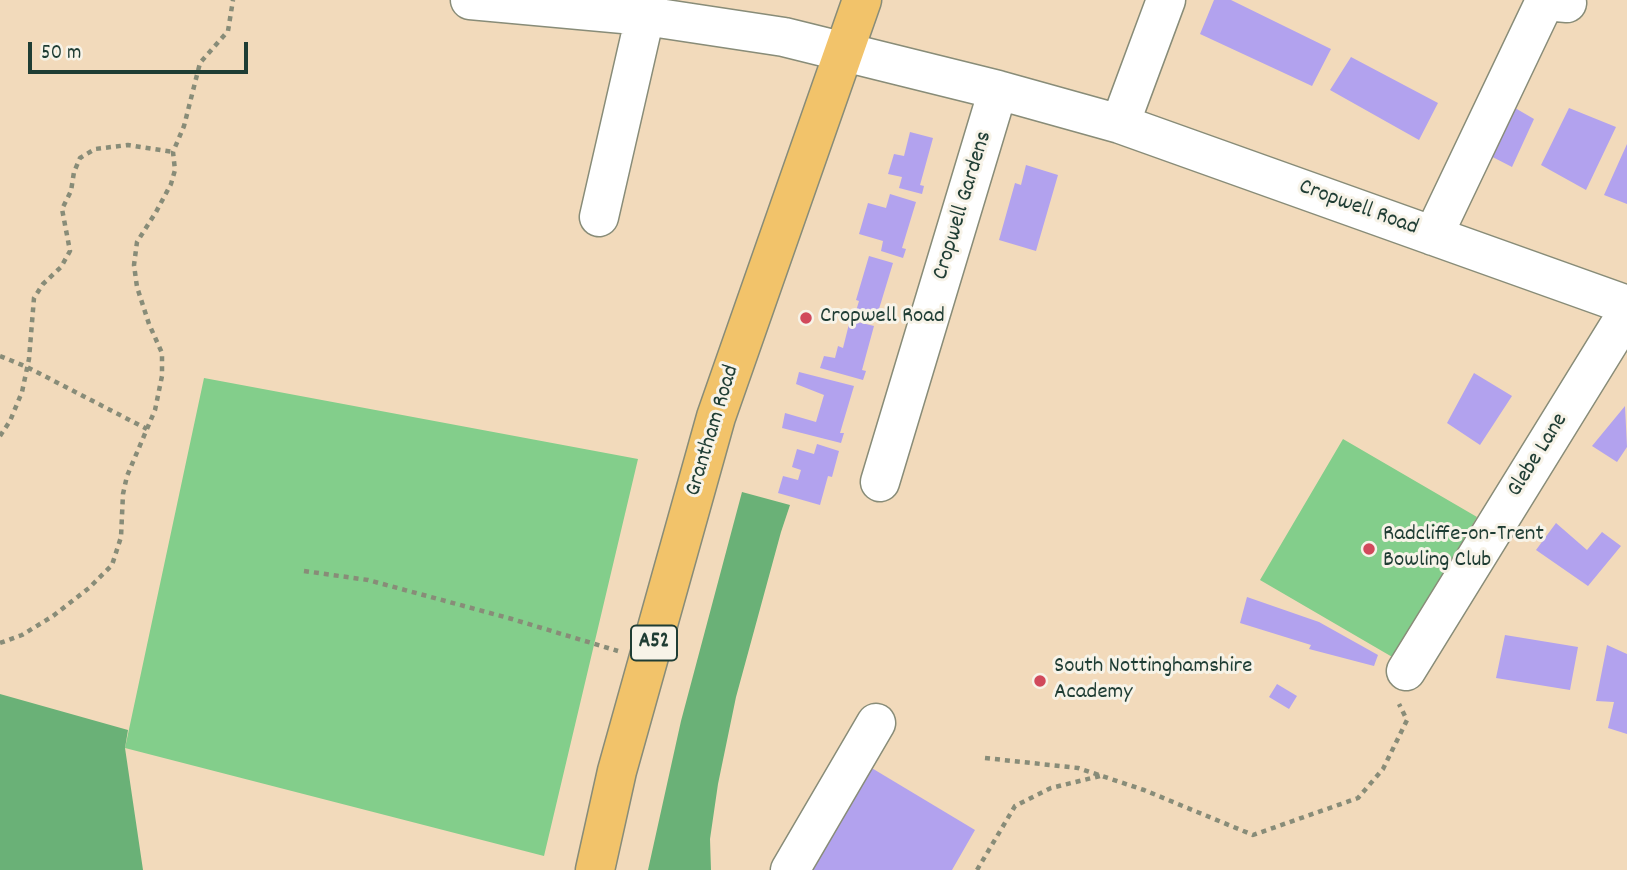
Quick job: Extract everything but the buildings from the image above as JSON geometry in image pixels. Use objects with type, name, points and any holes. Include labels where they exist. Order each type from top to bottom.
[{"type":"highway","name":"Grantham Road","points":[[595,870],[617,771],[716,417],[862,0]]},
{"type":"street","name":"Cropwell Road","points":[[470,0],[645,16],[785,37],[998,90],[1121,124],[1627,305]]},
{"type":"street","points":[[1121,124],[1166,0]]},
{"type":"street","points":[[1433,236],[1545,1],[1567,4]]},
{"type":"street","points":[[599,217],[645,16]]},
{"type":"street","name":"Cropwell Gardens","points":[[880,482],[998,90]]},
{"type":"street","name":"Glebe Lane","points":[[1400,682],[1627,313]]},
{"type":"street","points":[[790,870],[876,723]]},
{"type":"path","points":[[0,643],[22,635],[53,616],[89,588],[112,565],[121,537],[123,494],[127,476],[155,410],[162,376],[162,353],[141,299],[134,265],[137,242],[171,184],[175,170],[173,152],[191,104],[200,63],[228,31],[233,0]]},
{"type":"path","points":[[0,436],[10,421],[22,392],[34,298],[71,251],[62,209],[71,191],[74,172],[80,158],[95,149],[128,145],[173,152]]},
{"type":"path","points":[[0,356],[27,367],[147,429]]},
{"type":"path","points":[[303,571],[368,580],[649,660]]},
{"type":"path","points":[[985,758],[1079,768],[1144,790],[1253,835],[1359,798],[1383,769],[1408,720],[1400,682]]},
{"type":"path","points":[[977,870],[1015,806],[1051,788],[1101,775]]},
{"type":"green space","points":[[204,378],[638,459],[544,856],[125,748]]},
{"type":"green space","name":"Radcliffe-on-Trent Bowling Club","points":[[1343,439],[1477,517],[1394,658],[1260,580]]},
{"type":"green space","points":[[742,492],[790,505],[736,697],[710,839],[711,870],[648,870],[681,721]]},
{"type":"green space","points":[[0,694],[128,730],[125,748],[143,870],[0,870]]},
{"type":"place","name":"Cropwell Road","points":[[806,318]]},
{"type":"place","name":"Radcliffe-on-Trent Bowling Club","points":[[1369,549]]},
{"type":"place","name":"South Nottinghamshire Academy","points":[[1040,681]]}]
